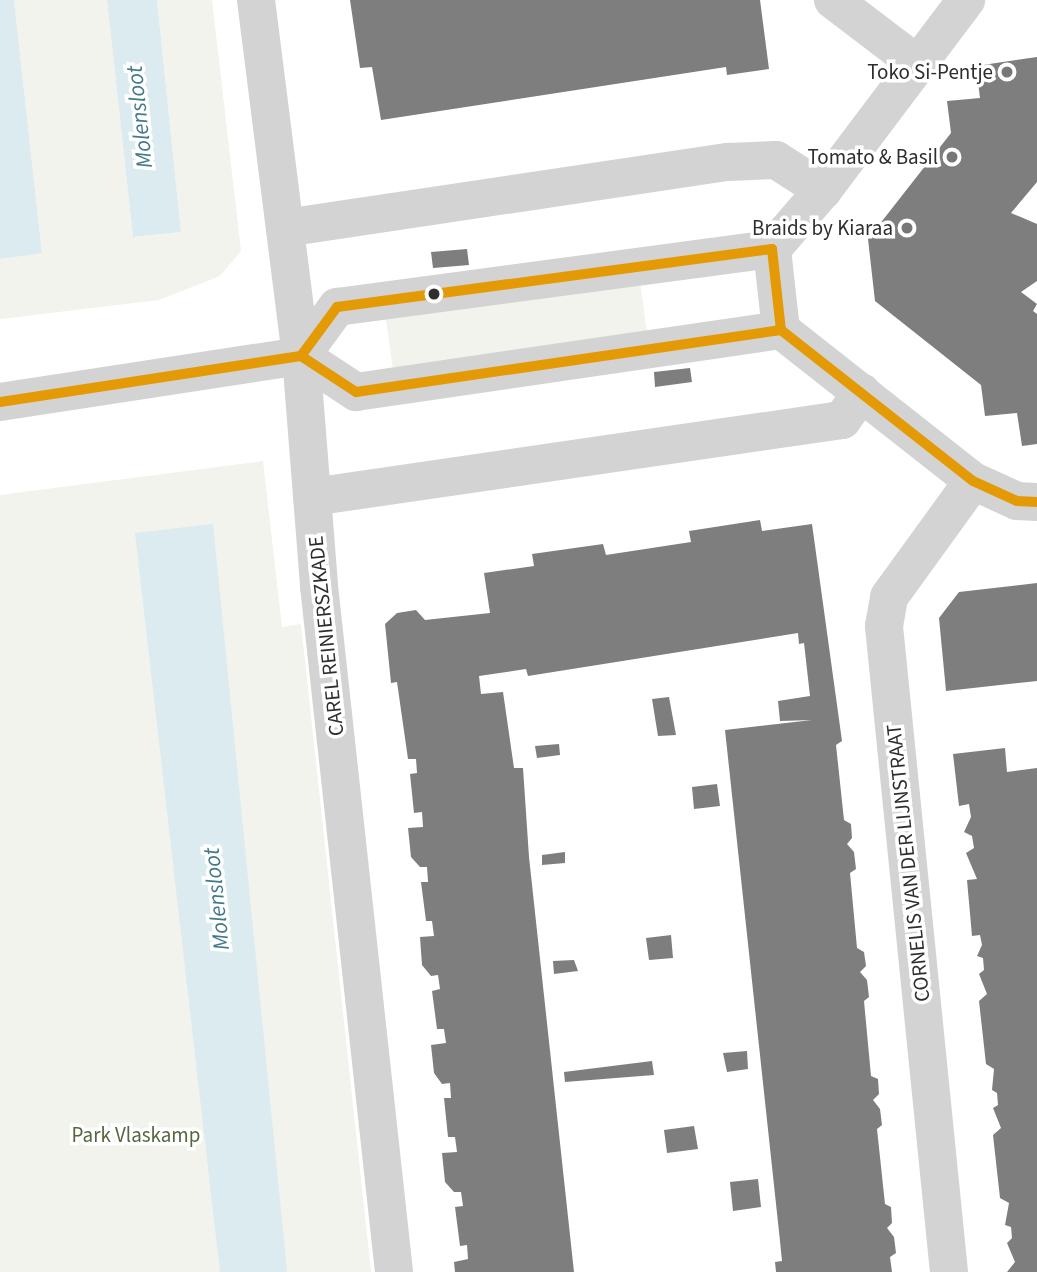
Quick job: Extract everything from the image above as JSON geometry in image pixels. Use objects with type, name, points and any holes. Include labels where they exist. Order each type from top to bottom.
[{"type":"street","name":"CAREL REINIERSZKADE","points":[[256,0],[301,356],[312,497],[394,1272]]},
{"type":"street","points":[[833,0],[917,64]]},
{"type":"street","points":[[301,356],[337,307],[772,249],[823,190],[966,0]]},
{"type":"street","points":[[285,228],[727,162],[776,160],[823,190]]},
{"type":"street","points":[[772,249],[781,330]]},
{"type":"street","points":[[0,402],[301,356],[356,393],[781,330],[973,481],[1017,501],[1037,502]]},
{"type":"street","points":[[312,497],[842,419],[862,392]]},
{"type":"street","name":"CORNELIS VAN DER LIJNSTRAAT","points":[[949,1272],[884,626],[889,597],[973,481]]},
{"type":"green space","points":[[14,0],[107,0],[133,237],[181,232],[157,0],[212,0],[241,251],[220,276],[159,300],[0,319],[0,259],[42,252]]},
{"type":"green space","points":[[640,282],[647,333],[393,370],[386,319]]},
{"type":"green space","name":"Park Vlaskamp","points":[[263,461],[282,627],[301,624],[371,1272],[0,1272],[0,495]]},
{"type":"water","points":[[0,0],[14,0],[42,253],[0,259]]},
{"type":"water","name":"Molensloot","points":[[107,0],[157,0],[181,232],[133,237]]},
{"type":"water","name":"Molensloot","points":[[213,524],[287,1272],[220,1272],[135,533]]},
{"type":"building","points":[[350,0],[760,0],[769,69],[727,75],[726,67],[381,120],[372,67],[360,68]]},
{"type":"building","points":[[1037,57],[1037,182],[1011,213],[1037,224],[1037,281],[1021,292],[1037,304],[1033,311],[1037,314],[1037,444],[1022,446],[1017,413],[985,416],[981,385],[875,301],[868,239],[951,133],[947,101],[980,98],[976,66]]},
{"type":"building","points":[[467,249],[469,265],[433,268],[431,252]]},
{"type":"building","points":[[690,368],[692,382],[655,387],[654,372]]},
{"type":"building","points":[[760,520],[762,531],[812,524],[842,741],[836,745],[844,820],[851,824],[852,838],[847,844],[854,852],[856,869],[850,873],[857,948],[864,952],[866,966],[860,972],[867,980],[869,997],[864,1001],[871,1076],[878,1079],[879,1094],[873,1100],[880,1109],[882,1125],[877,1129],[885,1204],[891,1207],[892,1223],[887,1228],[894,1237],[896,1253],[890,1257],[892,1272],[776,1272],[775,1262],[782,1261],[725,730],[812,720],[780,721],[778,701],[810,696],[804,643],[799,644],[798,633],[528,676],[526,669],[479,676],[481,694],[503,692],[514,768],[523,768],[529,857],[574,1272],[455,1272],[454,1262],[468,1259],[467,1245],[460,1246],[455,1207],[463,1206],[461,1192],[454,1192],[445,1182],[442,1153],[457,1152],[455,1137],[448,1137],[444,1098],[451,1098],[450,1083],[442,1084],[434,1073],[431,1045],[446,1043],[444,1029],[437,1029],[432,991],[440,989],[438,975],[431,976],[422,965],[420,937],[434,936],[432,921],[426,921],[421,882],[428,882],[427,867],[420,867],[411,857],[408,828],[423,827],[422,812],[414,813],[410,774],[417,773],[416,759],[408,759],[397,682],[391,683],[385,624],[397,613],[416,610],[425,620],[490,613],[484,573],[534,566],[532,554],[603,544],[606,555],[691,542],[689,531]]},
{"type":"building","points":[[1037,583],[1037,681],[946,691],[939,618],[959,592]]},
{"type":"building","points":[[669,697],[676,735],[658,736],[652,699]]},
{"type":"building","points":[[559,744],[560,755],[537,758],[535,746]]},
{"type":"building","points":[[1005,748],[1007,772],[1037,768],[1037,1272],[1007,1272],[1015,1262],[1007,1243],[1012,1238],[1011,1227],[1005,1225],[1009,1203],[1000,1198],[993,1135],[1001,1128],[993,1108],[998,1105],[997,1093],[992,1090],[994,1069],[986,1064],[979,1001],[987,994],[979,974],[984,970],[983,958],[977,956],[982,945],[980,935],[972,936],[967,880],[977,879],[966,853],[974,848],[972,836],[964,832],[971,817],[969,804],[959,806],[953,754]]},
{"type":"building","points":[[717,784],[720,806],[694,809],[692,787]]},
{"type":"building","points":[[565,852],[565,863],[542,865],[542,855]]},
{"type":"building","points":[[671,935],[673,958],[649,960],[646,938]]},
{"type":"building","points":[[574,960],[578,971],[554,974],[553,961]]},
{"type":"building","points":[[747,1051],[748,1069],[727,1072],[723,1053]]},
{"type":"building","points":[[652,1061],[654,1075],[565,1082],[564,1072]]},
{"type":"building","points":[[694,1126],[698,1149],[667,1153],[664,1130]]},
{"type":"building","points":[[758,1179],[761,1207],[733,1211],[730,1182]]},
{"type":"transit line","points":[[301,356],[337,307],[772,249],[781,330]]},
{"type":"transit line","points":[[781,330],[973,481],[1017,501],[1037,502]]},
{"type":"transit line","points":[[301,356],[356,392],[781,330]]},
{"type":"transit line","points":[[0,402],[301,356]]},
{"type":"place","name":"Toko Si-Pentje","points":[[1007,72]]},
{"type":"place","name":"Tomato & Basil","points":[[952,157]]},
{"type":"place","name":"Braids by Kiaraa","points":[[907,228]]}]
